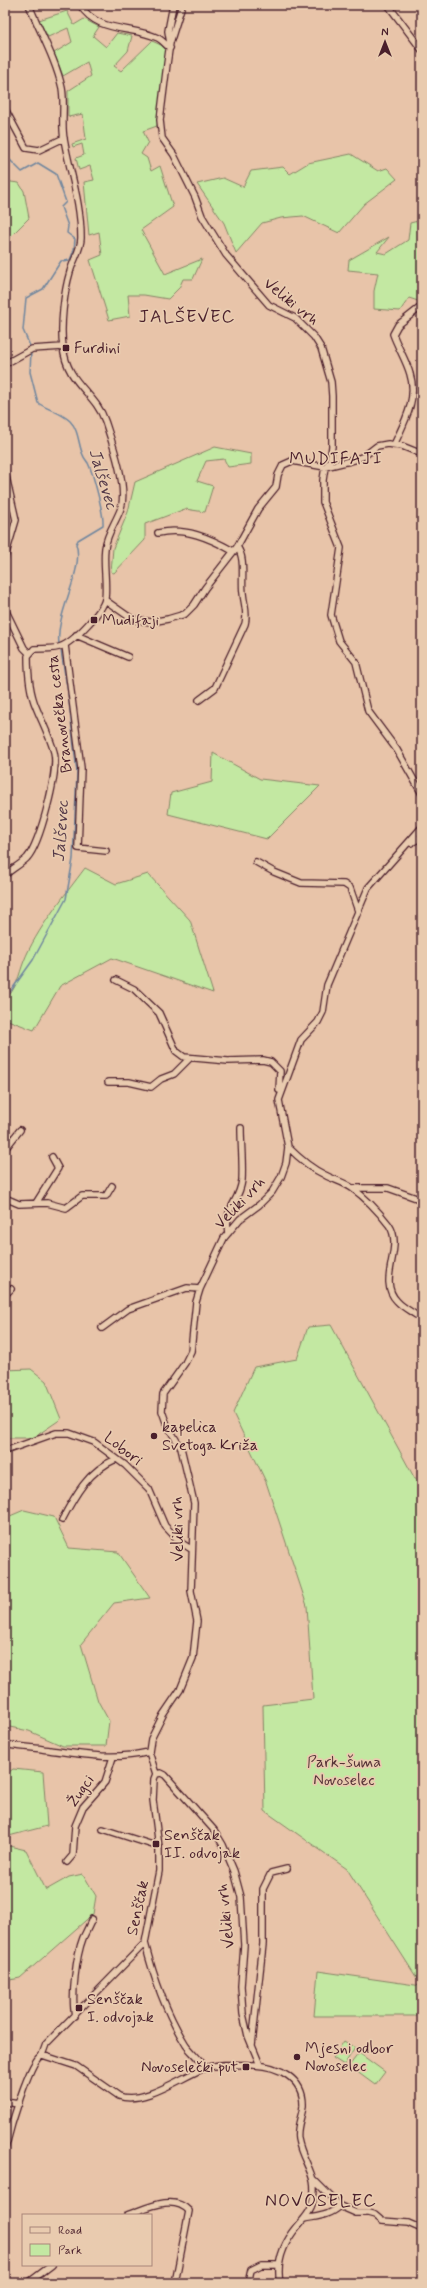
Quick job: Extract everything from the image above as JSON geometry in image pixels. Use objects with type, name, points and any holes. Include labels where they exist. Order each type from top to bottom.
[{"type":"street","points":[[29,5],[57,70],[61,84],[64,138],[76,184],[81,239],[69,274],[64,311],[63,347],[68,369],[105,419],[121,481],[123,496],[121,509],[111,526],[105,548],[105,600],[132,619],[151,622],[185,614],[194,605],[204,588],[235,549],[258,509],[276,487],[278,474],[283,465],[292,461],[325,467],[364,456],[377,446],[402,446],[422,454]]},
{"type":"street","points":[[80,5],[87,16],[106,25],[158,38],[170,45]]},
{"type":"street","name":"Veliki vrh","points":[[170,45],[168,31],[172,5]]},
{"type":"street","name":"Veliki vrh","points":[[182,5],[170,45],[160,120],[162,138],[174,155],[196,197],[202,216],[226,255],[269,304],[295,318],[314,337],[321,348],[331,382],[332,396],[332,446],[330,461],[325,467],[323,480],[324,502],[341,548],[331,615],[334,629],[339,641],[356,662],[368,711],[397,750],[422,791]]},
{"type":"street","points":[[388,5],[422,50]]},
{"type":"street","points":[[5,109],[26,148],[39,150],[64,138]]},
{"type":"street","points":[[394,445],[409,410],[412,393],[410,375],[393,334],[398,325],[422,306]]},
{"type":"street","points":[[5,364],[32,349],[63,347]]},
{"type":"street","points":[[5,472],[16,520],[12,538],[5,557]]},
{"type":"street","points":[[158,533],[174,531],[191,533],[240,550],[246,620],[215,688],[199,700]]},
{"type":"street","points":[[5,538],[12,538]]},
{"type":"street","name":"Branovečka cesta","points":[[5,875],[27,858],[33,848],[46,810],[55,769],[55,754],[35,706],[30,688],[28,669],[29,653],[34,649],[61,647],[76,636],[100,610],[105,600]]},
{"type":"street","points":[[5,609],[24,648],[29,653]]},
{"type":"street","name":"Branovečka cesta","points":[[76,636],[128,657]]},
{"type":"street","name":"Branovečka cesta","points":[[61,647],[81,768],[78,848],[106,851]]},
{"type":"street","points":[[279,1100],[301,1040],[321,1017],[327,985],[371,882],[422,827]]},
{"type":"street","points":[[404,848],[422,836]]},
{"type":"street","points":[[256,862],[274,872],[302,883],[344,884],[350,888],[358,911]]},
{"type":"street","points":[[116,980],[134,989],[159,1013],[176,1051],[184,1057],[190,1058]]},
{"type":"street","points":[[108,1082],[129,1082],[151,1087],[161,1079],[174,1074],[190,1058]]},
{"type":"street","name":"Veliki vrh","points":[[190,1058],[228,1061],[263,1060],[271,1062],[280,1070],[279,1100],[288,1147],[286,1162],[272,1192],[259,1205],[240,1219],[228,1233],[200,1289],[196,1302],[190,1351],[185,1363],[165,1390],[162,1400],[162,1411],[167,1425],[181,1448],[194,1503],[191,1549],[191,1591],[197,1621],[194,1658],[180,1690],[163,1715],[154,1733],[150,1752],[156,1774],[160,1773],[165,1775],[214,1830],[223,1845],[234,1871],[241,1896],[244,1945],[241,1986],[243,2014],[248,2036],[260,2065]]},
{"type":"street","points":[[228,1233],[226,1217],[240,1190],[242,1180],[241,1128]]},
{"type":"street","points":[[5,1149],[20,1130]]},
{"type":"street","points":[[288,1147],[305,1163],[324,1175],[352,1188],[369,1202],[393,1233],[393,1253],[388,1280],[390,1292],[397,1302],[422,1319]]},
{"type":"street","points":[[36,1203],[58,1168],[52,1158]]},
{"type":"street","points":[[5,1198],[19,1204],[47,1203],[66,1208],[82,1196],[106,1196],[112,1186]]},
{"type":"street","points":[[352,1188],[388,1188],[422,1200]]},
{"type":"street","points":[[102,1328],[128,1309],[187,1288],[200,1289]]},
{"type":"street","points":[[5,1295],[11,1289]]},
{"type":"street","name":"Lobori","points":[[5,1451],[56,1433],[69,1433],[94,1442],[116,1460],[126,1465],[149,1489],[165,1526],[180,1542],[191,1549]]},
{"type":"street","points":[[62,1520],[74,1495],[99,1468],[116,1460]]},
{"type":"street","name":"Žugci","points":[[5,1744],[73,1755],[113,1757],[150,1752]]},
{"type":"street","name":"Žugci","points":[[67,1862],[73,1855],[75,1826],[83,1807],[105,1782],[113,1757]]},
{"type":"street","name":"Senščak","points":[[42,2055],[46,2044],[145,1943],[159,1871],[159,1847],[153,1800],[154,1779],[156,1774]]},
{"type":"street","points":[[103,1829],[159,1847]]},
{"type":"street","points":[[252,2046],[263,1944],[263,1889],[271,1873],[287,1869]]},
{"type":"street","points":[[74,2016],[75,1978],[78,1961],[83,1939],[92,1919]]},
{"type":"street","points":[[145,1943],[152,1972],[174,2024],[187,2046],[205,2068]]},
{"type":"street","points":[[5,2149],[33,2065],[38,2057],[42,2055],[76,2066],[118,2096],[125,2099],[142,2097],[205,2068],[242,2065],[274,2067],[297,2083],[303,2106],[298,2127],[298,2138],[314,2180],[340,2206],[356,2213],[375,2215],[382,2221],[408,2223],[422,2229]]},
{"type":"street","points":[[5,2102],[19,2104]]},
{"type":"street","points":[[280,2283],[279,2265],[281,2253],[291,2235],[311,2208],[314,2180]]},
{"type":"street","points":[[130,2214],[162,2203],[185,2206],[189,2211],[175,2283]]},
{"type":"street","points":[[304,2218],[324,2216],[333,2212],[340,2206]]},
{"type":"street","points":[[248,2283],[251,2270],[261,2265],[279,2265]]},
{"type":"street","points":[[28,2283],[51,2266]]},
{"type":"green space","points":[[67,11],[74,25],[84,19],[99,27],[93,36],[106,47],[117,33],[132,36],[128,51],[114,66],[121,71],[152,41],[161,45],[167,51],[157,126],[143,131],[148,142],[141,154],[147,158],[151,171],[160,166],[173,207],[141,230],[165,274],[202,259],[193,279],[183,279],[179,288],[168,299],[144,295],[128,295],[130,316],[109,320],[90,260],[102,255],[99,232],[89,235],[84,182],[94,180],[90,166],[79,170],[76,158],[84,155],[82,144],[73,147],[72,144],[86,139],[83,114],[68,117],[68,91],[91,76],[87,62],[63,76],[54,53],[72,42],[68,28],[48,37],[39,20]]},
{"type":"green space","points":[[351,154],[378,171],[387,168],[397,179],[364,204],[339,233],[303,216],[281,218],[262,223],[236,253],[224,223],[197,184],[223,178],[243,187],[251,171],[283,167],[290,174],[308,163]]},
{"type":"green space","points":[[5,175],[11,182],[19,183],[24,191],[29,218],[5,242]]},
{"type":"green space","points":[[422,220],[422,300],[418,301],[409,298],[400,311],[374,309],[374,291],[378,273],[348,270],[349,260],[389,237],[377,252],[386,254],[408,240],[410,223]]},
{"type":"green space","points":[[215,447],[251,454],[251,464],[228,467],[224,459],[206,461],[197,481],[213,486],[205,512],[185,509],[145,524],[145,540],[114,573],[111,572],[113,548],[128,512],[135,482]]},
{"type":"green space","points":[[213,753],[260,779],[320,786],[267,839],[168,814],[171,793],[212,782]]},
{"type":"green space","points":[[85,868],[116,884],[148,874],[190,920],[213,993],[112,958],[60,986],[34,1030],[5,1019],[5,999],[15,987],[29,949],[52,913]]},
{"type":"green space","name":"Park-šuma Novoselec","points":[[331,1325],[415,1479],[422,1481],[422,1986],[347,1869],[265,1811],[263,1705],[313,1699],[307,1606],[266,1482],[233,1413],[254,1367],[297,1359],[308,1327]]},
{"type":"green space","points":[[31,1369],[46,1381],[61,1419],[33,1438],[5,1438],[5,1370]]},
{"type":"green space","points":[[24,1510],[54,1517],[69,1548],[118,1552],[150,1598],[114,1603],[81,1644],[98,1701],[109,1721],[106,1746],[63,1746],[29,1731],[5,1726],[5,1511],[10,1516]]},
{"type":"green space","points":[[13,1769],[43,1772],[47,1826],[5,1837],[5,1775]]},
{"type":"green space","points":[[5,1845],[26,1850],[46,1890],[69,1877],[83,1874],[96,1896],[93,1914],[20,1978],[5,1981]]},
{"type":"green space","points":[[318,1971],[422,1986],[422,2016],[314,2016]]},
{"type":"green space","points":[[344,2041],[355,2048],[344,2065],[333,2058]]},
{"type":"green space","points":[[359,2053],[385,2072],[375,2085],[349,2066]]},
{"type":"waterway","name":"Jalševec","points":[[5,155],[22,172],[38,163],[56,174],[66,202],[61,207],[68,226],[67,233],[75,239],[74,250],[70,260],[61,261],[43,289],[26,298],[23,330],[30,346]]},
{"type":"waterway","name":"Jalševec","points":[[31,351],[30,372],[38,403],[62,415],[73,425],[77,433],[84,458],[93,475],[103,520],[103,525],[78,540],[76,544],[78,554],[77,566],[61,619],[59,644]]},
{"type":"waterway","name":"Jalševec","points":[[5,995],[10,992],[33,960],[66,899],[73,859],[77,773],[68,693],[61,651]]},
{"type":"place","name":"Furdini","points":[[66,348]]},
{"type":"place","name":"Mudifaji","points":[[94,620]]},
{"type":"place","name":"kapelica Svetoga Križa","points":[[154,1436]]},
{"type":"place","name":"Senščak II. odvojak","points":[[156,1844]]},
{"type":"place","name":"Senščak I. odvojak","points":[[79,2008]]},
{"type":"place","name":"Mjesni odbor Novoselec","points":[[297,2057]]},
{"type":"place","name":"Novoselečki put","points":[[246,2067]]},
{"type":"district","name":"JALŠEVEC","points":[[187,317]]},
{"type":"district","name":"MUDIFAJI","points":[[336,459]]},
{"type":"district","name":"NOVOSELEC","points":[[321,2201]]}]
